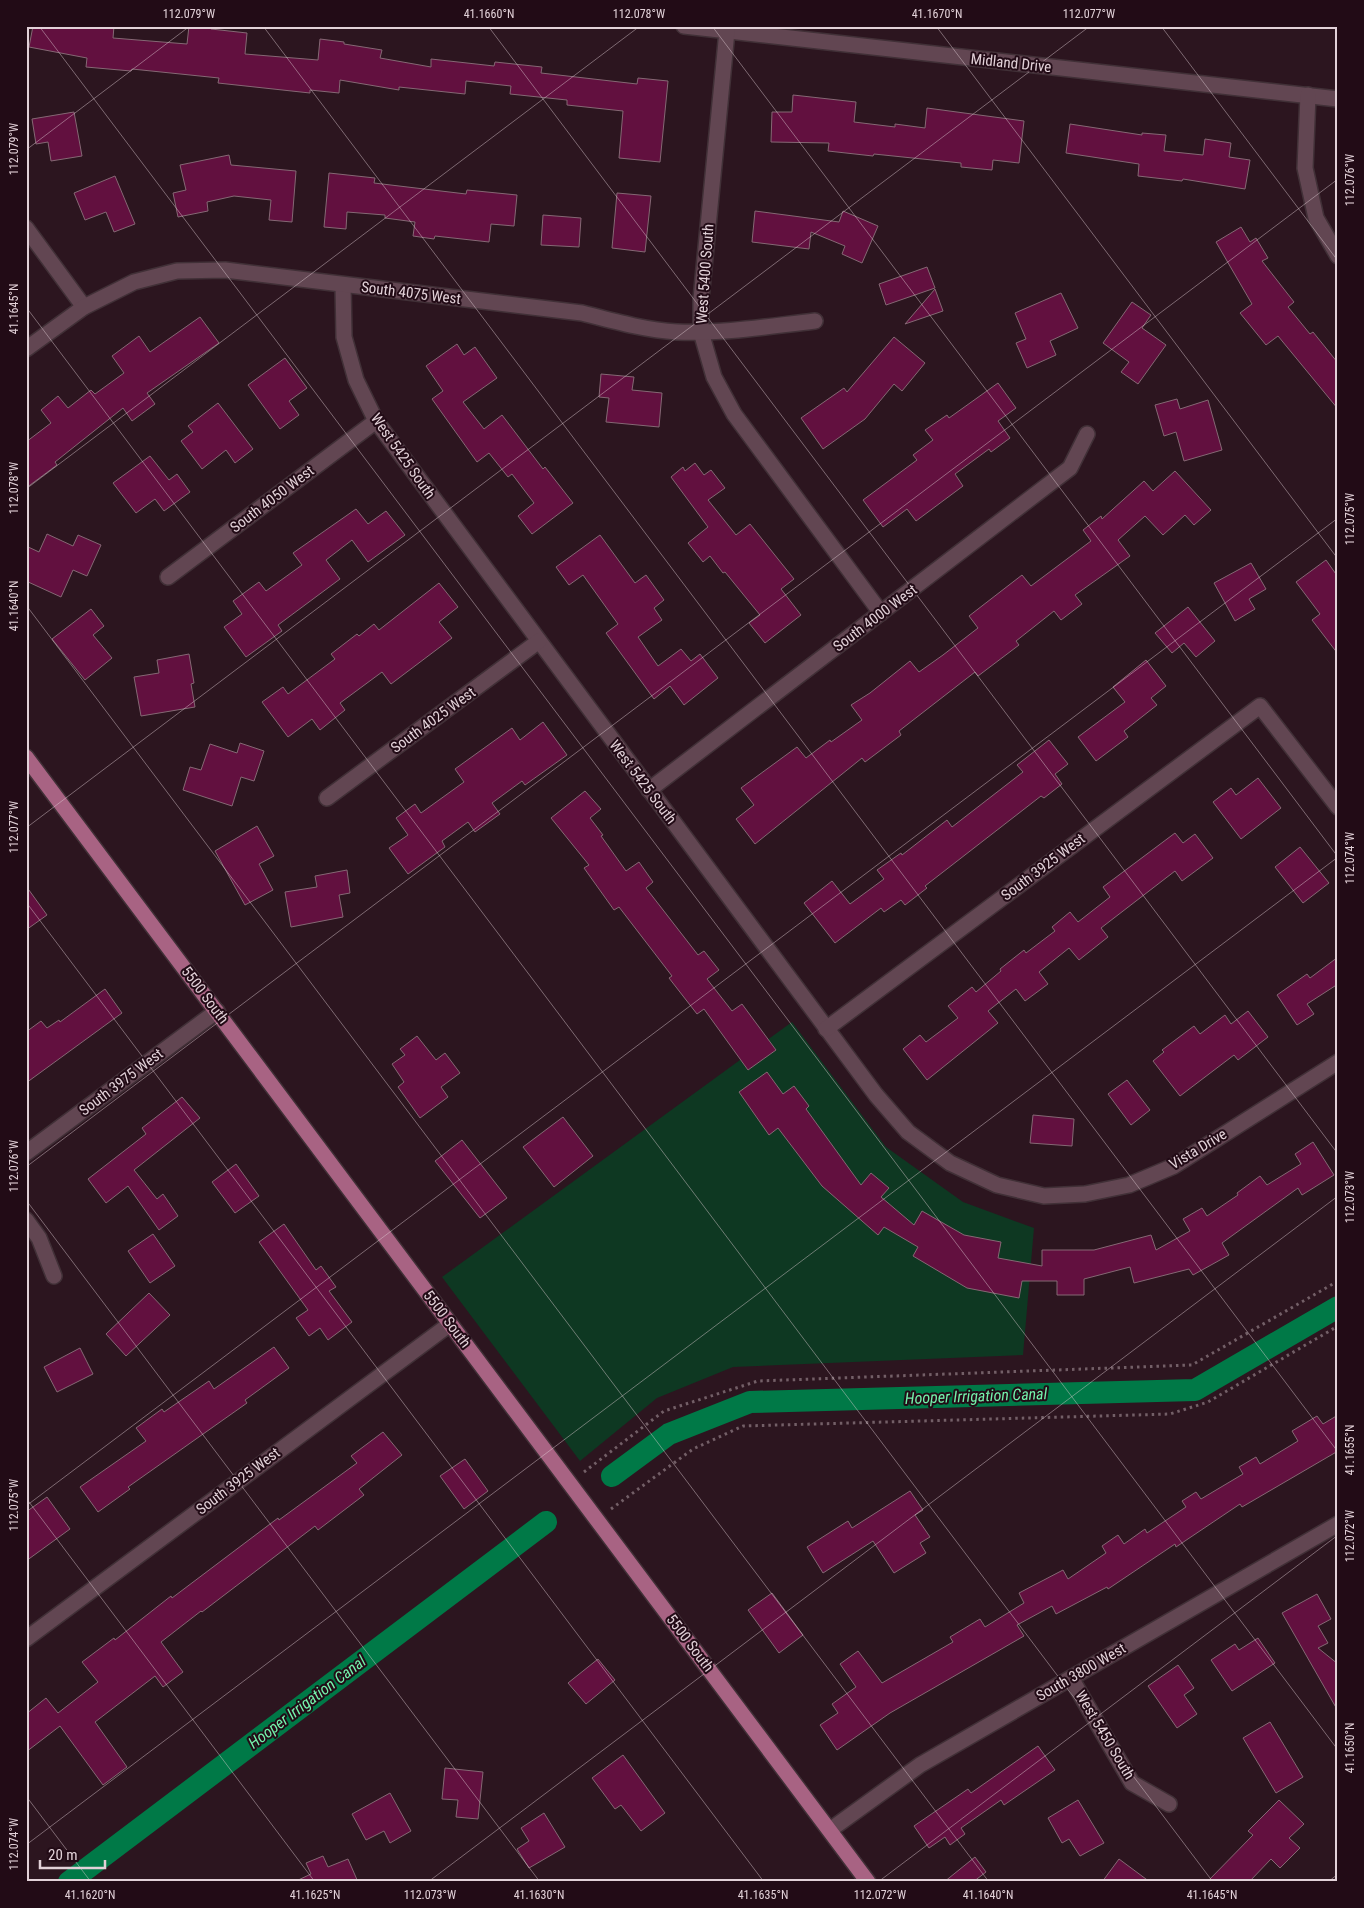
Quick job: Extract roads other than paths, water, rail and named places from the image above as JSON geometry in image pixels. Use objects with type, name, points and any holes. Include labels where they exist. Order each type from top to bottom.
[{"type":"main road","name":"5500 South","points":[[26,757],[868,1882]]},
{"type":"street","name":"Midland Drive","points":[[684,26],[1338,99]]},
{"type":"street","name":"West 5400 South","points":[[728,31],[701,300],[701,332],[714,377],[734,414],[881,613]]},
{"type":"street","points":[[1308,96],[1305,168],[1316,218],[1338,256]]},
{"type":"street","points":[[26,228],[84,307]]},
{"type":"street","name":"South 4075 West","points":[[26,349],[84,307],[134,282],[177,271],[225,270],[582,313],[675,332],[701,332],[815,321]]},
{"type":"street","name":"West 5425 South","points":[[343,285],[344,337],[356,380],[376,421],[876,1095],[908,1132],[950,1163],[997,1185],[1044,1196]]},
{"type":"street","name":"South 4050 West","points":[[168,577],[376,421]]},
{"type":"street","name":"South 4000 West","points":[[650,790],[1070,468],[1087,434]]},
{"type":"street","name":"South 4025 West","points":[[327,798],[539,641]]},
{"type":"street","name":"South 3925 West","points":[[826,1029],[1260,706],[1338,807]]},
{"type":"street","name":"South 3975 West","points":[[26,1153],[216,1011]]},
{"type":"street","name":"Vista Drive","points":[[1044,1196],[1085,1194],[1129,1185],[1174,1166],[1338,1062]]},
{"type":"street","points":[[26,1220],[39,1238],[54,1276]]},
{"type":"street","name":"South 3925 West","points":[[26,1639],[450,1324]]},
{"type":"street","name":"South 3800 West","points":[[830,1830],[920,1765],[1338,1524]]},
{"type":"street","name":"West 5450 South","points":[[1071,1678],[1132,1783],[1169,1804]]},
{"type":"waterway","name":"Hooper Irrigation Canal","points":[[612,1476],[669,1434],[750,1402],[1195,1390],[1338,1307]]},
{"type":"waterway","name":"Hooper Irrigation Canal","points":[[69,1882],[546,1522]]}]
